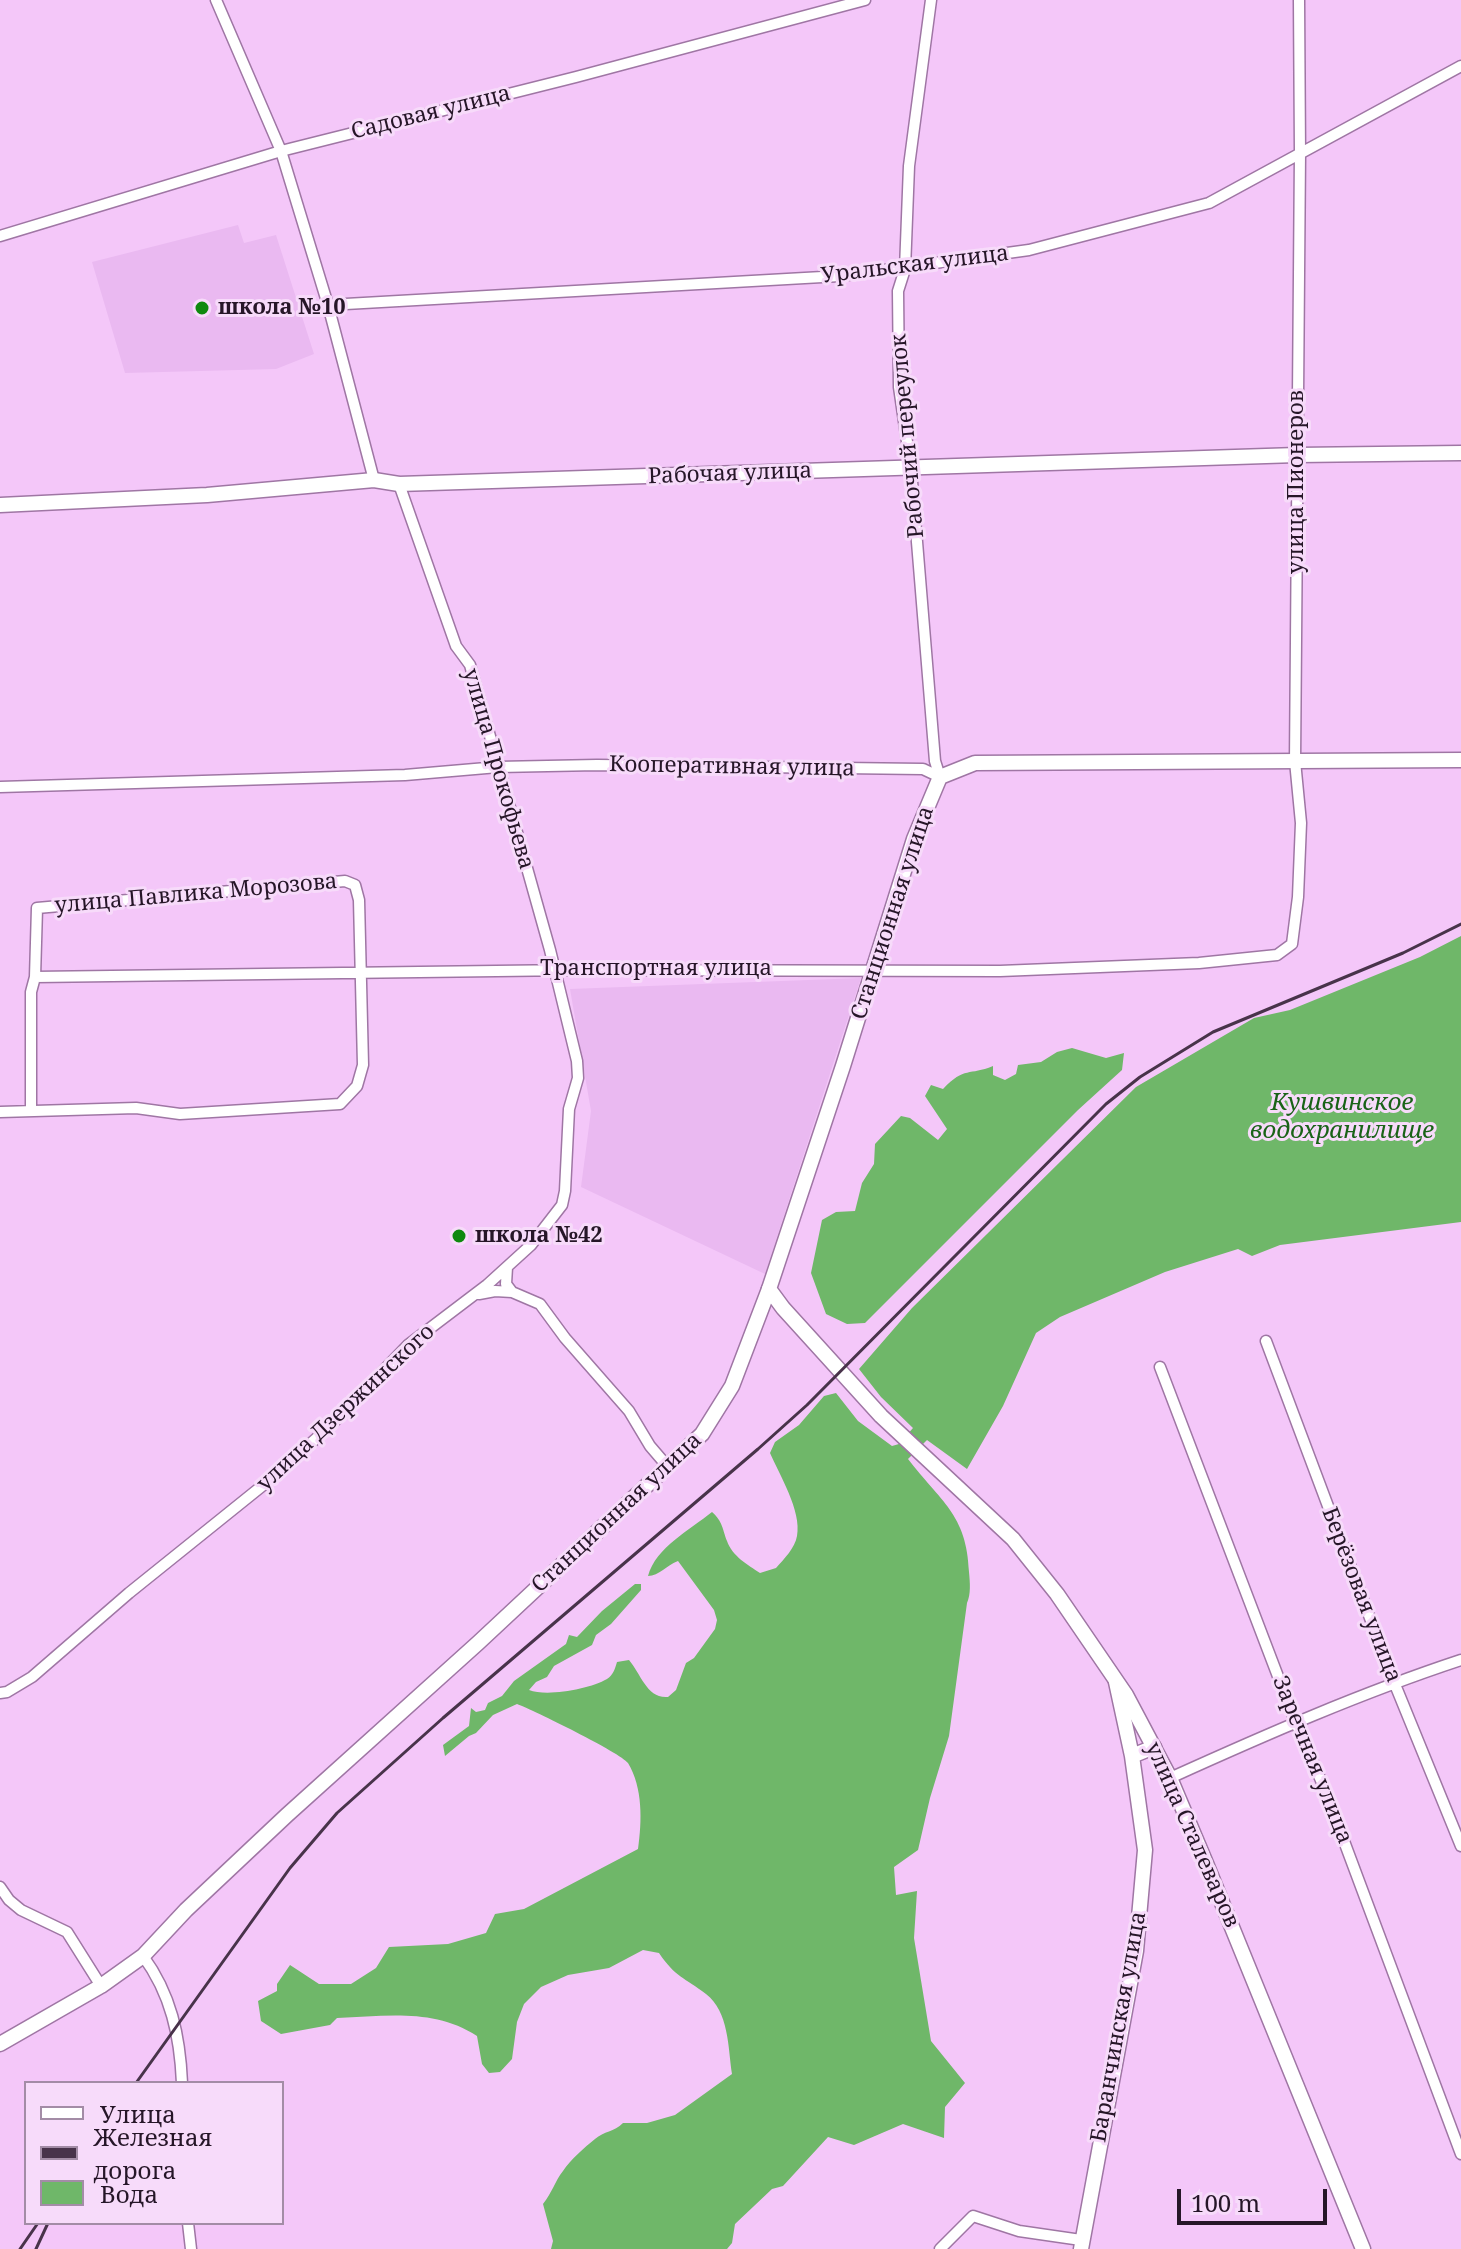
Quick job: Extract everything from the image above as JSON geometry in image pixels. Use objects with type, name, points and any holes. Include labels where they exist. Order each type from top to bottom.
[{"type":"street","points":[[216,0],[281,151],[328,305],[374,480]]},
{"type":"street","name":"Садовая улица","points":[[0,236],[281,151],[865,0]]},
{"type":"street","name":"Рабочий переулок","points":[[931,0],[909,166],[905,269],[898,291],[899,373],[911,469],[935,761],[940,777]]},
{"type":"street","name":"улица Пионеров","points":[[1277,955],[1292,944],[1298,897],[1301,823],[1295,761],[1299,0]]},
{"type":"street","name":"Уральская улица","points":[[328,305],[824,277],[905,269],[1029,250],[1209,203],[1461,66]]},
{"type":"street","name":"Рабочая улица","points":[[0,505],[207,495],[374,480],[399,484],[1297,455],[1461,453]]},
{"type":"street","name":"улица Прокофьева","points":[[399,484],[456,646],[470,665],[555,970],[577,1061]]},
{"type":"street","points":[[940,777],[975,763],[1461,760]]},
{"type":"street","name":"Кооперативная улица","points":[[0,787],[405,775],[498,767],[597,765],[923,769],[940,777]]},
{"type":"street","name":"Станционная улица","points":[[0,2044],[101,1986],[143,1956],[186,1910],[702,1434],[724,1402],[769,1289],[914,839],[940,777]]},
{"type":"street","name":"улица Павлика Морозова","points":[[35,977],[37,908],[345,881],[355,885],[359,900],[359,972]]},
{"type":"street","name":"Транспортная улица","points":[[35,977],[555,970],[1000,971],[1168,964],[1277,955]]},
{"type":"street","points":[[0,1112],[136,1108],[180,1114],[340,1104],[357,1086],[363,1065],[359,972]]},
{"type":"street","points":[[31,1110],[31,992],[35,977]]},
{"type":"street","name":"улица Дзержинского","points":[[3,1692],[32,1677],[129,1593],[272,1478],[329,1427],[408,1345],[475,1295],[531,1245],[562,1205],[569,1109],[578,1078],[577,1061]]},
{"type":"street","points":[[507,1267],[506,1284],[512,1292]]},
{"type":"street","name":"улица Сталеваров","points":[[769,1289],[881,1416],[992,1518],[1028,1557],[1116,1680],[1170,1778],[1363,2249]]},
{"type":"street","points":[[475,1295],[512,1292],[540,1304],[565,1338],[629,1411],[650,1446],[668,1467]]},
{"type":"street","name":"Берёзовая улица","points":[[1266,1341],[1394,1682],[1461,1846]]},
{"type":"street","name":"Заречная улица","points":[[1160,1367],[1295,1721],[1323,1785],[1461,2154]]},
{"type":"street","points":[[1170,1778],[1295,1721],[1394,1682],[1461,1660]]},
{"type":"street","name":"Баранчинская улица","points":[[1081,2245],[1136,1951],[1145,1850],[1132,1756],[1116,1680]]},
{"type":"street","points":[[1132,1756],[1154,1747]]},
{"type":"street","points":[[0,1887],[21,1910],[67,1932],[101,1986]]},
{"type":"street","points":[[143,1956],[158,1978],[173,2015],[182,2081]]},
{"type":"street","points":[[940,2249],[973,2216],[1019,2231],[1081,2245]]},
{"type":"street","points":[[188,2225],[191,2249]]},
{"type":"shaded area","name":"школа №10","points":[[238,225],[244,243],[276,235],[314,354],[276,369],[125,373],[92,262]]},
{"type":"shaded area","points":[[861,978],[765,1274],[581,1187],[591,1111],[570,989]]},
{"type":"water","name":"Кушвинское водохранилище","points":[[1461,936],[1461,1222],[1280,1245],[1252,1256],[1238,1249],[1165,1272],[1060,1317],[1036,1333],[1003,1406],[967,1469],[927,1440],[908,1459],[957,1522],[967,1552],[970,1580],[949,1736],[918,1850],[894,1867],[896,1895],[917,1891],[914,1938],[931,2041],[965,2083],[945,2107],[944,2138],[903,2124],[854,2145],[828,2137],[783,2186],[772,2189],[735,2224],[732,2243],[727,2249],[551,2249],[553,2241],[543,2204],[560,2175],[578,2154],[598,2136],[623,2123],[647,2123],[675,2115],[732,2074],[726,2031],[714,2001],[676,1972],[659,1953],[643,1950],[609,1968],[568,1975],[541,1987],[524,2004],[517,2022],[512,2059],[500,2072],[489,2073],[482,2064],[477,2036],[461,2027],[427,2017],[337,2018],[330,2025],[281,2034],[261,2021],[258,2001],[277,1991],[277,1984],[290,1965],[319,1984],[351,1984],[376,1968],[389,1947],[448,1944],[486,1933],[495,1914],[524,1909],[638,1849],[640,1805],[633,1773],[622,1758],[594,1742],[517,1704],[493,1715],[476,1733],[445,1756],[443,1745],[469,1726],[471,1708],[476,1712],[485,1710],[488,1703],[502,1696],[514,1681],[566,1644],[569,1635],[577,1637],[635,1584],[641,1584],[641,1590],[611,1624],[596,1635],[592,1645],[554,1666],[547,1677],[529,1690],[568,1691],[600,1683],[614,1672],[617,1662],[629,1660],[650,1690],[661,1697],[668,1697],[676,1690],[686,1663],[694,1658],[715,1629],[717,1620],[714,1610],[678,1561],[648,1576],[658,1556],[712,1512],[720,1522],[729,1546],[741,1560],[760,1573],[776,1568],[794,1545],[798,1526],[793,1504],[770,1453],[775,1442],[799,1425],[824,1396],[836,1393],[858,1421],[892,1446],[899,1444],[913,1428],[881,1397],[859,1369],[912,1308],[1136,1087],[1254,1018],[1290,1010],[1420,957]]},
{"type":"water","points":[[1072,1048],[1106,1058],[1124,1053],[1122,1070],[865,1323],[847,1324],[826,1314],[811,1273],[822,1220],[836,1212],[855,1211],[862,1183],[874,1164],[875,1144],[901,1116],[910,1118],[938,1140],[947,1129],[925,1096],[931,1085],[943,1089],[962,1074],[993,1066],[993,1075],[1005,1080],[1016,1074],[1018,1065],[1041,1062],[1057,1052]]},
{"type":"railway","points":[[137,2081],[290,1868],[337,1813],[807,1405],[1106,1104],[1140,1077],[1213,1032],[1403,953],[1461,924]]},
{"type":"railway","points":[[20,2249],[37,2225]]},
{"type":"railway","points":[[36,2249],[47,2225]]},
{"type":"place","name":"школа №10","points":[[202,308]]},
{"type":"place","name":"школа №42","points":[[459,1236]]}]
